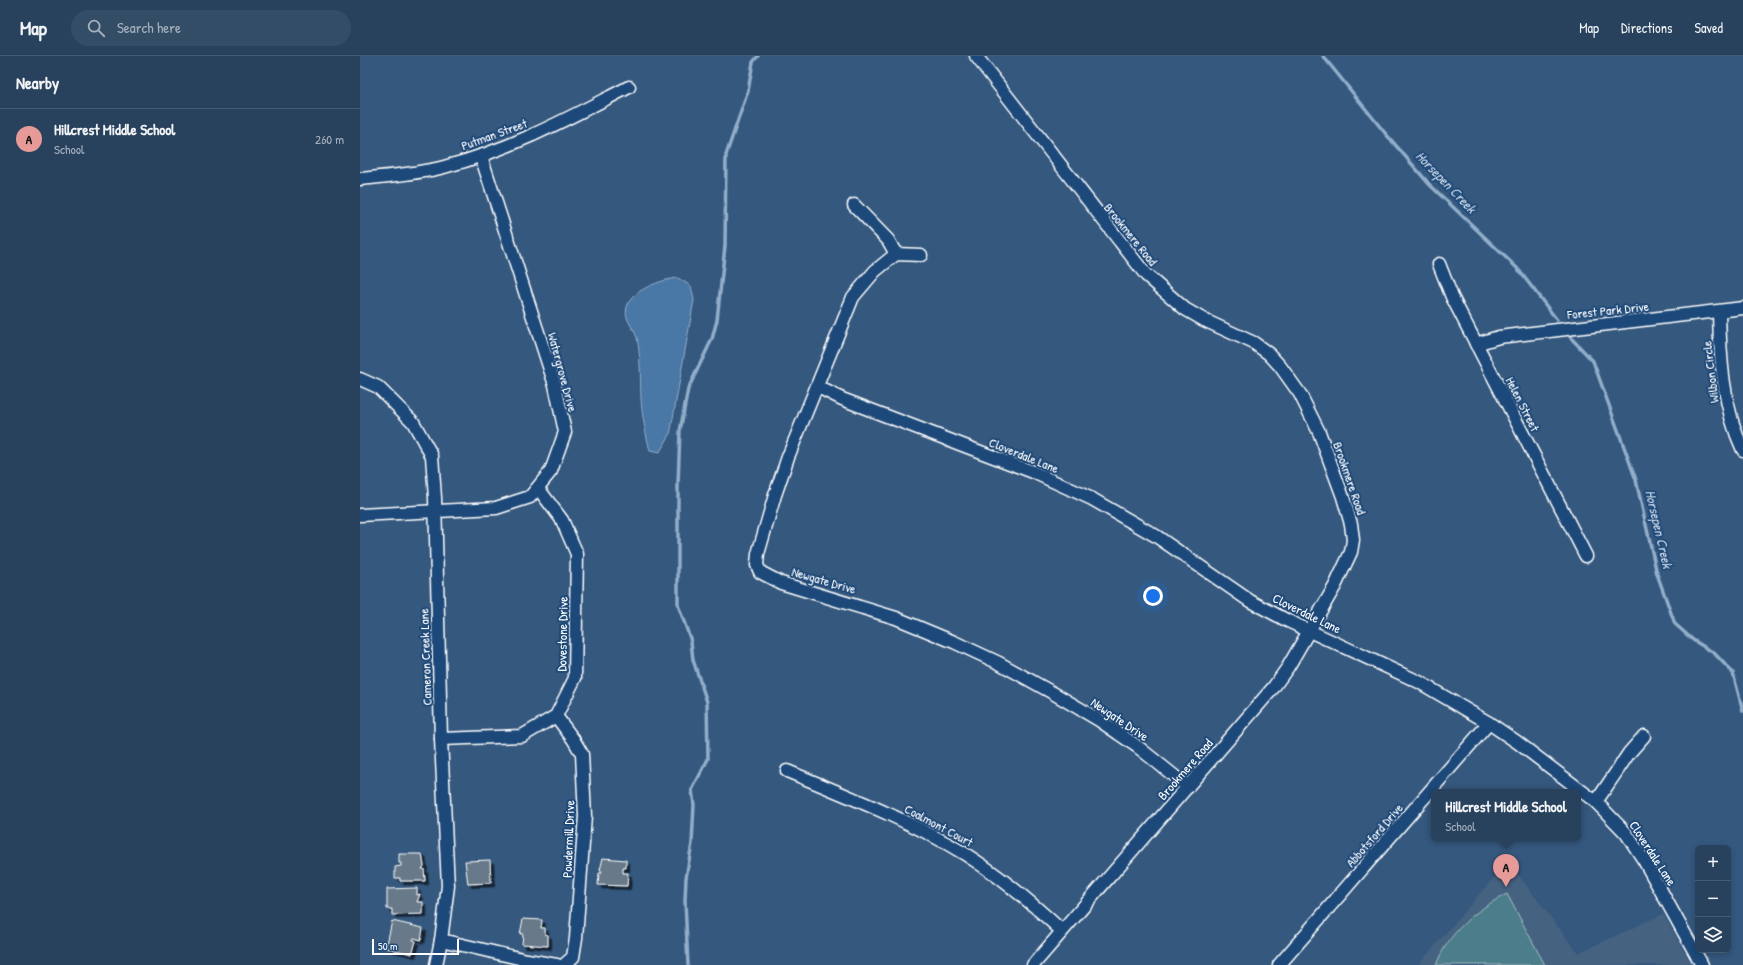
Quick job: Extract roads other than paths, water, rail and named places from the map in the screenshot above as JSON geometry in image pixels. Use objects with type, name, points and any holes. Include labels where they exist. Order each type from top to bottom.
[{"type":"street","name":"Brookmere Road","points":[[976,56],[1146,275],[1185,309],[1204,320],[1254,343],[1269,354],[1280,366],[1300,394],[1334,470],[1353,533],[1351,552],[1347,561],[1310,631],[1273,688],[1033,965]]},
{"type":"street","name":"Putman Street","points":[[360,179],[395,176],[444,167],[481,156],[544,131],[629,87]]},
{"type":"street","name":"Watergrove Drive","points":[[360,515],[496,508],[530,497],[551,471],[565,432],[555,385],[481,156]]},
{"type":"street","points":[[854,205],[888,240],[896,254],[921,255]]},
{"type":"street","name":"Newgate Drive","points":[[896,254],[875,271],[853,297],[845,311],[818,387],[788,457],[772,503],[758,554],[757,565],[760,572],[781,582],[896,618],[954,642],[999,663],[1099,720],[1138,747],[1188,787]]},
{"type":"street","name":"Helen Street","points":[[1439,264],[1452,297],[1586,556]]},
{"type":"street","name":"Forest Park Drive","points":[[1476,344],[1499,337],[1542,331],[1719,312],[1743,308]]},
{"type":"street","name":"Wilbon Circle","points":[[1719,312],[1720,340],[1726,395],[1736,435],[1743,450]]},
{"type":"street","name":"Cameron Creek Lane","points":[[360,379],[378,388],[413,422],[432,456],[435,510],[441,739],[448,886],[436,965]]},
{"type":"street","name":"Cloverdale Lane","points":[[818,387],[842,399],[1033,472],[1092,499],[1156,536],[1250,601],[1419,682],[1489,723],[1517,742],[1579,789]]},
{"type":"street","name":"Dovestone Drive","points":[[538,488],[562,520],[577,554],[576,678],[556,716]]},
{"type":"street","points":[[441,739],[522,736],[556,716]]},
{"type":"street","name":"Powdermill Drive","points":[[556,716],[573,738],[582,754],[585,816],[576,938],[573,957],[564,965]]},
{"type":"street","name":"Abbotsford Drive","points":[[1432,789],[1489,723]]},
{"type":"street","points":[[1596,802],[1629,753],[1644,736]]},
{"type":"street","name":"Coalmont Court","points":[[787,771],[885,812],[955,848],[994,874],[1034,905],[1062,931]]},
{"type":"street","name":"Abbotsford Drive","points":[[1279,965],[1431,790]]},
{"type":"street","name":"Cloverdale Lane","points":[[1581,791],[1596,802],[1626,833],[1645,862],[1702,965]]},
{"type":"street","points":[[441,940],[527,960],[557,965]]},
{"type":"waterway","points":[[688,965],[685,901],[686,878],[692,843],[694,805],[692,790],[708,759],[707,702],[693,660],[691,641],[678,605],[678,484],[680,431],[688,389],[712,339],[717,320],[725,246],[726,155],[748,91],[753,62],[758,56]]},
{"type":"waterway","name":"Horsepen Creek","points":[[1323,56],[1385,133],[1430,185],[1518,269],[1557,320]]},
{"type":"waterway","name":"Horsepen Creek","points":[[1570,337],[1593,361],[1636,480],[1657,574],[1675,624],[1693,640],[1714,653],[1733,673],[1743,711]]},
{"type":"place","name":"Hillcrest Middle School","points":[[1506,887]]}]
